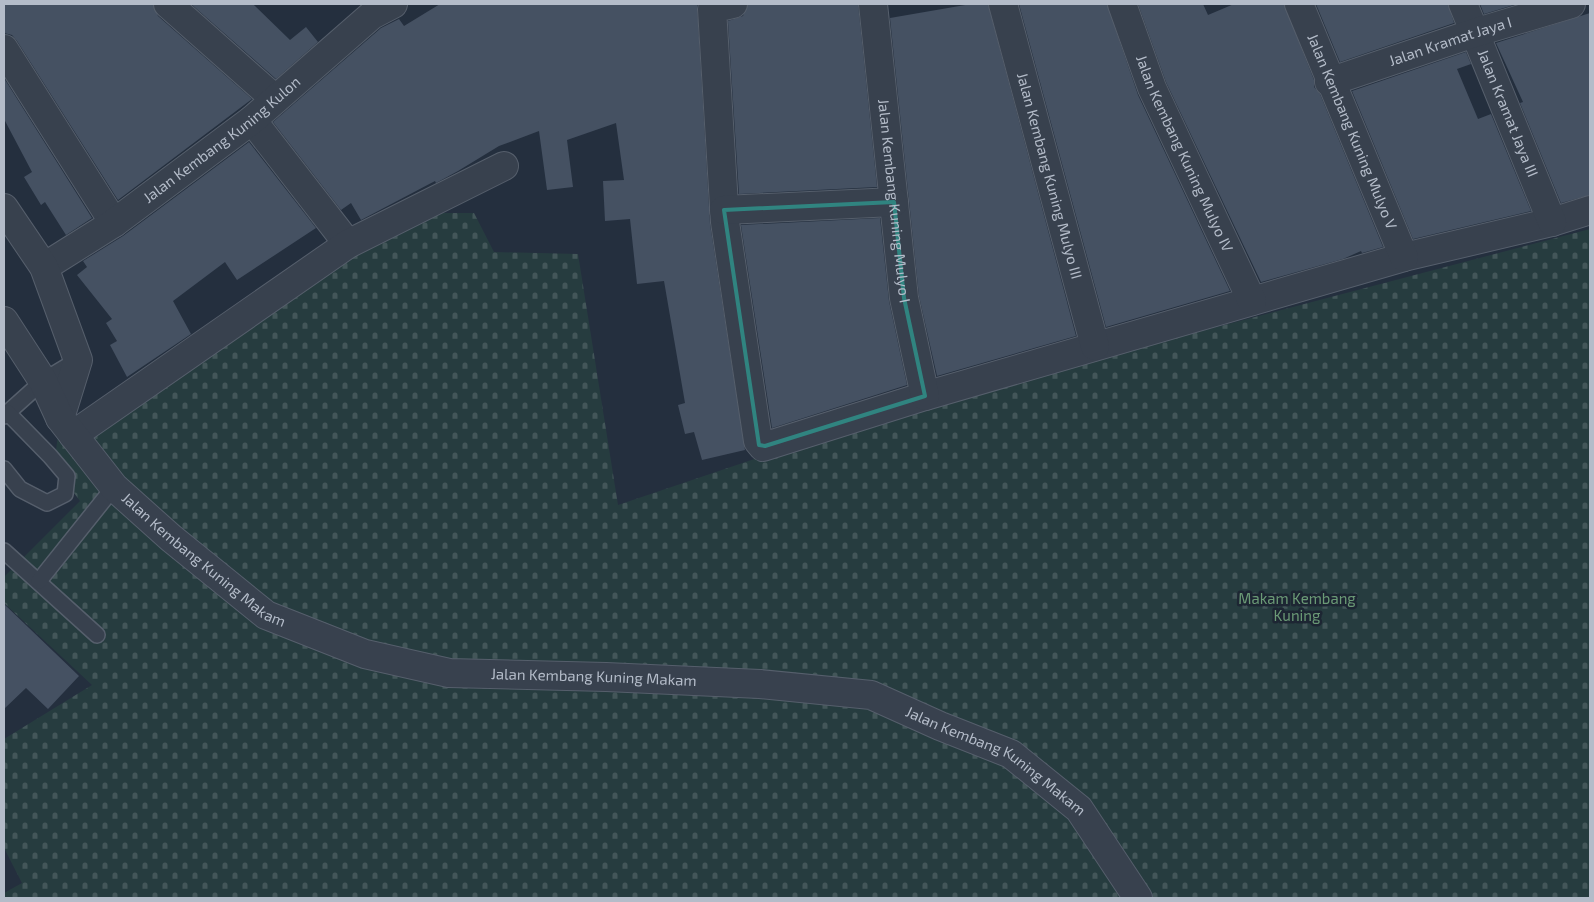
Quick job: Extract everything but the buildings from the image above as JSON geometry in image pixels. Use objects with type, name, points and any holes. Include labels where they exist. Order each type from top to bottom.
[{"type":"street","points":[[168,4],[275,100]]},
{"type":"street","points":[[733,4],[712,9],[724,210],[759,445],[765,446],[925,396],[1404,257],[1552,222],[1590,210]]},
{"type":"street","name":"Jalan Kembang Kuning Mulyo I","points":[[873,4],[904,298],[925,396]]},
{"type":"street","name":"Jalan Kembang Kuning Mulyo III","points":[[1003,4],[1096,346]]},
{"type":"street","name":"Jalan Kembang Kuning Mulyo IV","points":[[1122,4],[1152,88],[1252,301]]},
{"type":"street","name":"Jalan Kembang Kuning Mulyo V","points":[[1299,4],[1329,82],[1404,257]]},
{"type":"street","name":"Jalan Kramat Jaya III","points":[[1462,4],[1552,222]]},
{"type":"street","name":"Jalan Kramat Jaya I","points":[[1329,82],[1474,33],[1571,4]]},
{"type":"street","name":"Jalan Kembang Kuning Kulon","points":[[44,267],[114,222],[252,120],[376,7]]},
{"type":"street","points":[[4,49],[114,222]]},
{"type":"street","points":[[252,120],[348,244]]},
{"type":"street","points":[[67,426],[348,244],[504,166]]},
{"type":"street","points":[[724,210],[894,202]]},
{"type":"street","points":[[4,208],[44,267],[78,360],[67,426]]},
{"type":"street","name":"Jalan Kembang Kuning Makam","points":[[4,321],[43,381],[67,426],[114,487],[171,538],[266,614],[365,654],[449,673],[740,683],[871,695],[940,726],[1011,754],[1079,809],[1138,898]]},
{"type":"lane","points":[[4,469],[20,489],[47,502],[65,494],[66,476],[50,456],[6,414],[43,381],[78,360]]},
{"type":"lane","points":[[39,581],[114,487]]},
{"type":"lane","points":[[4,552],[39,581],[97,635]]},
{"type":"highlighted area","points":[[894,202],[904,298],[925,396],[765,446],[759,445],[724,210]]},
{"type":"green space","name":"Makam Kembang Kuning","points":[[422,213],[474,213],[494,252],[578,254],[618,505],[897,411],[1590,229],[1590,898],[4,898],[4,893],[22,883],[4,848],[4,739],[92,685],[4,603],[4,577],[80,501],[54,466],[58,435]]}]
